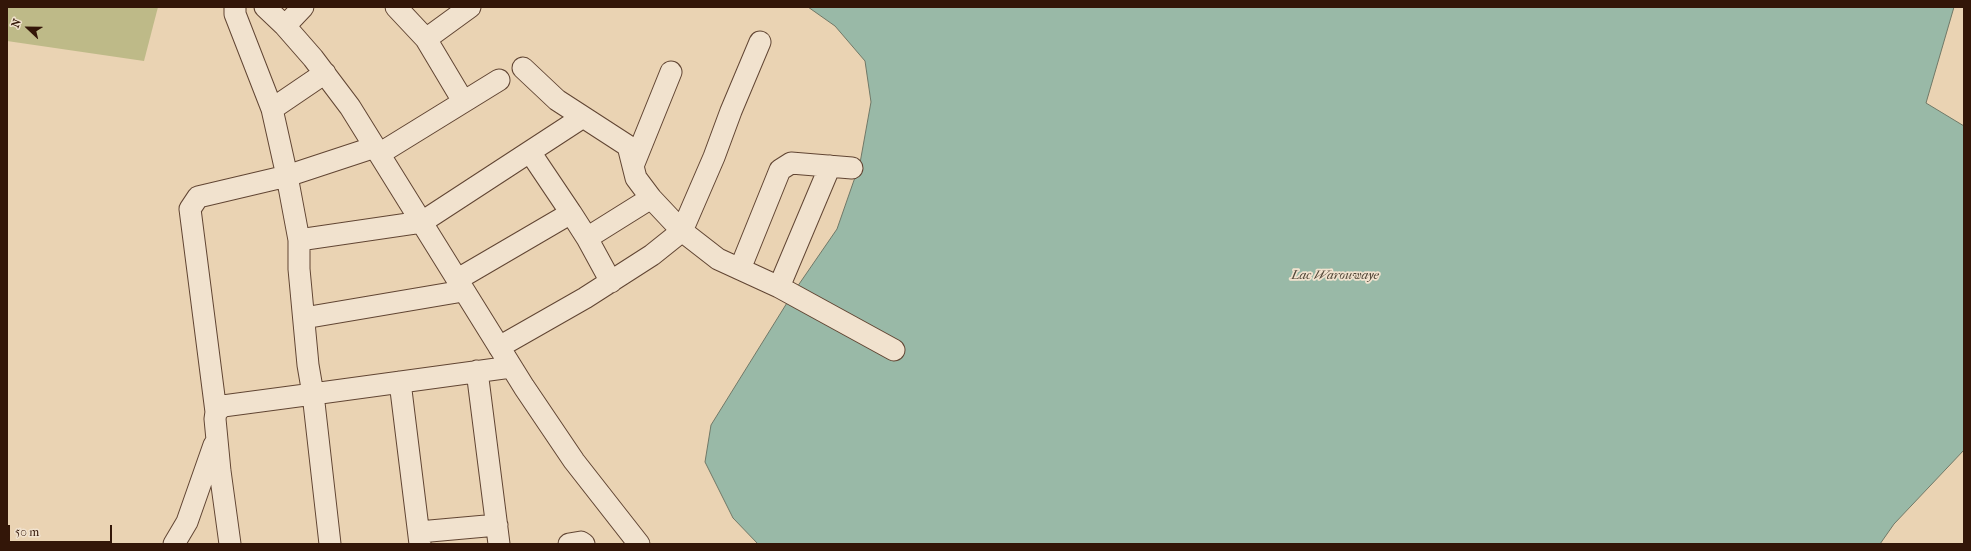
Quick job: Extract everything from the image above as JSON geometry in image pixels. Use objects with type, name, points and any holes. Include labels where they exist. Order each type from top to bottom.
[{"type":"street","points":[[235,7],[235,14],[272,108],[288,176],[300,240],[299,269],[308,365],[313,394],[330,544]]},
{"type":"street","points":[[265,7],[285,26],[325,73],[350,107],[511,367],[574,461],[640,544]]},
{"type":"street","points":[[285,26],[303,7]]},
{"type":"street","points":[[396,7],[426,39],[463,101]]},
{"type":"street","points":[[426,39],[470,7]]},
{"type":"street","points":[[499,347],[611,282],[652,255],[682,231],[714,157],[731,111],[760,42]]},
{"type":"street","points":[[523,68],[557,100],[628,146],[636,178],[651,198],[682,231],[718,259],[779,288],[894,350]]},
{"type":"street","points":[[633,166],[671,72]]},
{"type":"street","points":[[272,108],[325,73]]},
{"type":"street","points":[[230,544],[216,438],[216,412],[190,209],[198,198],[288,176],[377,150],[499,80]]},
{"type":"street","points":[[300,240],[422,222],[584,117]]},
{"type":"street","points":[[530,152],[587,238],[611,282]]},
{"type":"street","points":[[740,269],[780,170],[790,163],[852,168]]},
{"type":"street","points":[[779,288],[830,166]]},
{"type":"street","points":[[587,238],[651,198]]},
{"type":"street","points":[[304,318],[460,285],[571,213]]},
{"type":"street","points":[[216,412],[223,406],[511,367]]},
{"type":"street","points":[[400,382],[419,538],[498,535],[477,371]]},
{"type":"street","points":[[174,544],[187,522],[216,438]]},
{"type":"street","points":[[569,544],[581,542],[584,544]]},
{"type":"shaded area","points":[[7,7],[158,7],[144,61],[7,41]]},
{"type":"water","name":"Lac Warouwaye","points":[[808,7],[1954,7],[1926,103],[1964,126],[1964,450],[1894,524],[1880,544],[758,544],[733,518],[705,462],[711,425],[795,290],[837,229],[860,163],[871,102],[865,61],[835,26]]}]
